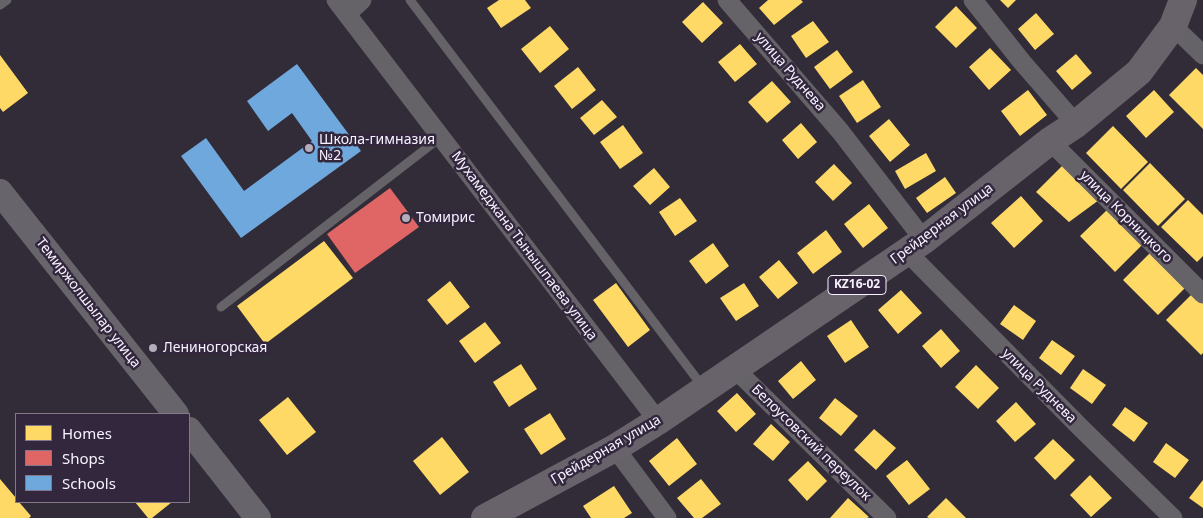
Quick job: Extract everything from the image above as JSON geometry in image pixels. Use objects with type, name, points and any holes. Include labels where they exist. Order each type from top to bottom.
[{"type":"main road","name":"Грейдерная улица","points":[[485,518],[615,448],[658,421],[915,246],[1050,141],[1076,124],[1139,72],[1173,26],[1183,0]]},
{"type":"street","points":[[341,7],[362,0]]},
{"type":"street","name":"улица Руднева","points":[[727,0],[840,130],[915,246],[1082,429],[1173,518]]},
{"type":"street","points":[[974,0],[1022,62],[1076,124]]},
{"type":"street","name":"Мухамеджана Тынышпаева улица","points":[[341,7],[658,421]]},
{"type":"street","points":[[1173,26],[1203,55]]},
{"type":"street","name":"улица Корницкого","points":[[1050,141],[1203,294]]},
{"type":"street","name":"Темиржолшылар улица","points":[[0,192],[175,413]]},
{"type":"street","name":"Белоусовский переулок","points":[[734,368],[887,518]]},
{"type":"street","points":[[190,431],[258,518]]},
{"type":"street","points":[[615,448],[667,518]]},
{"type":"lane","points":[[0,5],[7,0]]},
{"type":"lane","points":[[410,0],[705,389]]},
{"type":"lane","points":[[220,307],[441,137]]},
{"type":"building: Homes","points":[[499,0],[525,0],[531,8],[501,28],[487,8]]},
{"type":"building: Homes","points":[[768,0],[801,0],[803,2],[774,25],[759,8]]},
{"type":"building: Homes","points":[[1000,0],[1016,0],[1008,8]]},
{"type":"building: Homes","points":[[703,2],[723,23],[702,43],[682,22]]},
{"type":"building: Homes","points":[[956,6],[977,28],[956,48],[935,27]]},
{"type":"building: Homes","points":[[1036,13],[1054,34],[1035,50],[1018,29]]},
{"type":"building: Homes","points":[[813,21],[829,42],[806,58],[791,36]]},
{"type":"building: Homes","points":[[550,26],[569,49],[540,73],[521,49]]},
{"type":"building: Homes","points":[[740,44],[757,64],[735,82],[718,62]]},
{"type":"building: Homes","points":[[990,48],[1011,70],[989,90],[969,67]]},
{"type":"building: Homes","points":[[837,50],[853,72],[830,89],[814,67]]},
{"type":"building: Homes","points":[[1076,54],[1092,73],[1072,90],[1056,71]]},
{"type":"building: Homes","points":[[0,55],[28,93],[3,112],[0,108]]},
{"type":"building: Homes","points":[[578,67],[596,90],[572,109],[554,86]]},
{"type":"building: Homes","points":[[1196,68],[1203,75],[1203,129],[1169,95]]},
{"type":"building: Homes","points":[[863,80],[881,107],[857,123],[839,96]]},
{"type":"building: Homes","points":[[772,81],[791,102],[767,123],[748,102]]},
{"type":"building: Homes","points":[[1028,90],[1047,115],[1020,136],[1001,111]]},
{"type":"building: Homes","points":[[1154,90],[1174,112],[1146,138],[1126,116]]},
{"type":"building: Homes","points":[[602,100],[617,117],[594,135],[580,118]]},
{"type":"building: Homes","points":[[889,119],[910,145],[890,162],[869,136]]},
{"type":"building: Homes","points":[[801,123],[817,142],[798,159],[782,140]]},
{"type":"building: Homes","points":[[623,125],[643,153],[620,169],[600,142]]},
{"type":"building: Homes","points":[[1113,126],[1148,162],[1121,189],[1086,153]]},
{"type":"building: Homes","points":[[926,153],[936,171],[905,189],[895,171]]},
{"type":"building: Homes","points":[[1150,163],[1185,199],[1158,226],[1123,190]]},
{"type":"building: Homes","points":[[834,164],[852,183],[833,201],[815,182]]},
{"type":"building: Homes","points":[[1063,165],[1099,200],[1069,222],[1036,192]]},
{"type":"building: Homes","points":[[654,168],[670,187],[650,205],[633,186]]},
{"type":"building: Homes","points":[[945,177],[956,193],[927,213],[916,198]]},
{"type":"building: Homes","points":[[1021,196],[1043,221],[1014,248],[991,223]]},
{"type":"building: Homes","points":[[680,198],[697,221],[675,236],[659,212]]},
{"type":"building: Homes","points":[[1188,200],[1203,215],[1203,256],[1197,262],[1161,227]]},
{"type":"building: Homes","points":[[869,204],[888,228],[863,248],[844,224]]},
{"type":"building: Homes","points":[[1107,210],[1142,245],[1115,272],[1080,236]]},
{"type":"building: Homes","points":[[826,230],[842,252],[813,274],[797,253]]},
{"type":"building: Homes","points":[[324,241],[353,278],[265,344],[237,306]]},
{"type":"building: Homes","points":[[713,243],[729,266],[706,284],[689,261]]},
{"type":"building: Homes","points":[[1150,253],[1185,288],[1158,315],[1123,280]]},
{"type":"building: Homes","points":[[779,260],[798,283],[778,299],[759,277]]},
{"type":"building: Homes","points":[[450,281],[470,307],[447,325],[427,300]]},
{"type":"building: Homes","points":[[616,283],[650,330],[628,347],[593,300]]},
{"type":"building: Homes","points":[[744,283],[759,306],[736,321],[720,298]]},
{"type":"building: Homes","points":[[901,290],[922,313],[898,334],[878,310]]},
{"type":"building: Homes","points":[[1193,293],[1203,303],[1203,353],[1201,355],[1166,320]]},
{"type":"building: Homes","points":[[1014,305],[1036,321],[1023,340],[1000,324]]},
{"type":"building: Homes","points":[[851,320],[869,347],[845,363],[827,336]]},
{"type":"building: Homes","points":[[485,322],[501,343],[475,363],[459,341]]},
{"type":"building: Homes","points":[[941,329],[960,351],[941,368],[922,346]]},
{"type":"building: Homes","points":[[1052,340],[1075,356],[1061,375],[1039,358]]},
{"type":"building: Homes","points":[[801,361],[816,380],[793,399],[778,381]]},
{"type":"building: Homes","points":[[521,364],[537,389],[509,407],[493,382]]},
{"type":"building: Homes","points":[[976,365],[999,388],[978,409],[955,387]]},
{"type":"building: Homes","points":[[1083,369],[1106,385],[1092,404],[1070,388]]},
{"type":"building: Homes","points":[[737,393],[756,414],[736,432],[717,411]]},
{"type":"building: Homes","points":[[288,397],[316,432],[287,455],[259,420]]},
{"type":"building: Homes","points":[[835,398],[858,416],[841,436],[819,418]]},
{"type":"building: Homes","points":[[1016,402],[1036,424],[1015,442],[996,421]]},
{"type":"building: Homes","points":[[1125,407],[1148,423],[1134,442],[1112,425]]},
{"type":"building: Homes","points":[[550,413],[566,439],[541,455],[524,429]]},
{"type":"building: Homes","points":[[771,424],[790,442],[773,461],[753,444]]},
{"type":"building: Homes","points":[[874,429],[896,448],[876,470],[854,450]]},
{"type":"building: Homes","points":[[442,437],[469,472],[440,495],[413,461]]},
{"type":"building: Homes","points":[[677,438],[697,464],[669,486],[649,461]]},
{"type":"building: Homes","points":[[1053,439],[1075,460],[1055,480],[1034,458]]},
{"type":"building: Homes","points":[[1166,443],[1189,460],[1175,478],[1153,462]]},
{"type":"building: Homes","points":[[907,460],[930,489],[909,505],[886,476]]},
{"type":"building: Homes","points":[[808,461],[827,481],[807,501],[788,480]]},
{"type":"building: Homes","points":[[1090,475],[1112,498],[1091,517],[1070,495]]},
{"type":"building: Homes","points":[[0,479],[15,497],[15,503],[20,503],[31,516],[29,518],[0,518]]},
{"type":"building: Homes","points":[[701,479],[721,504],[702,518],[694,518],[677,498]]},
{"type":"building: Homes","points":[[1203,480],[1203,508],[1189,498]]},
{"type":"building: Homes","points":[[614,486],[632,513],[624,518],[591,518],[583,506]]},
{"type":"building: Homes","points":[[848,498],[869,517],[830,518]]},
{"type":"building: Homes","points":[[946,498],[966,518],[927,517]]},
{"type":"building: Homes","points":[[136,503],[171,503],[152,518],[148,518]]},
{"type":"building: Shops","points":[[390,188],[419,227],[355,273],[327,234]]},
{"type":"building: Schools","points":[[297,64],[361,151],[241,238],[181,156],[206,138],[244,191],[312,141],[292,113],[268,131],[247,101]]},
{"type":"place","name":"Школа-гимназия №2","points":[[309,148]]},
{"type":"place","name":"Томирис","points":[[406,218]]},
{"type":"place","name":"Лениногорская","points":[[153,348]]}]
